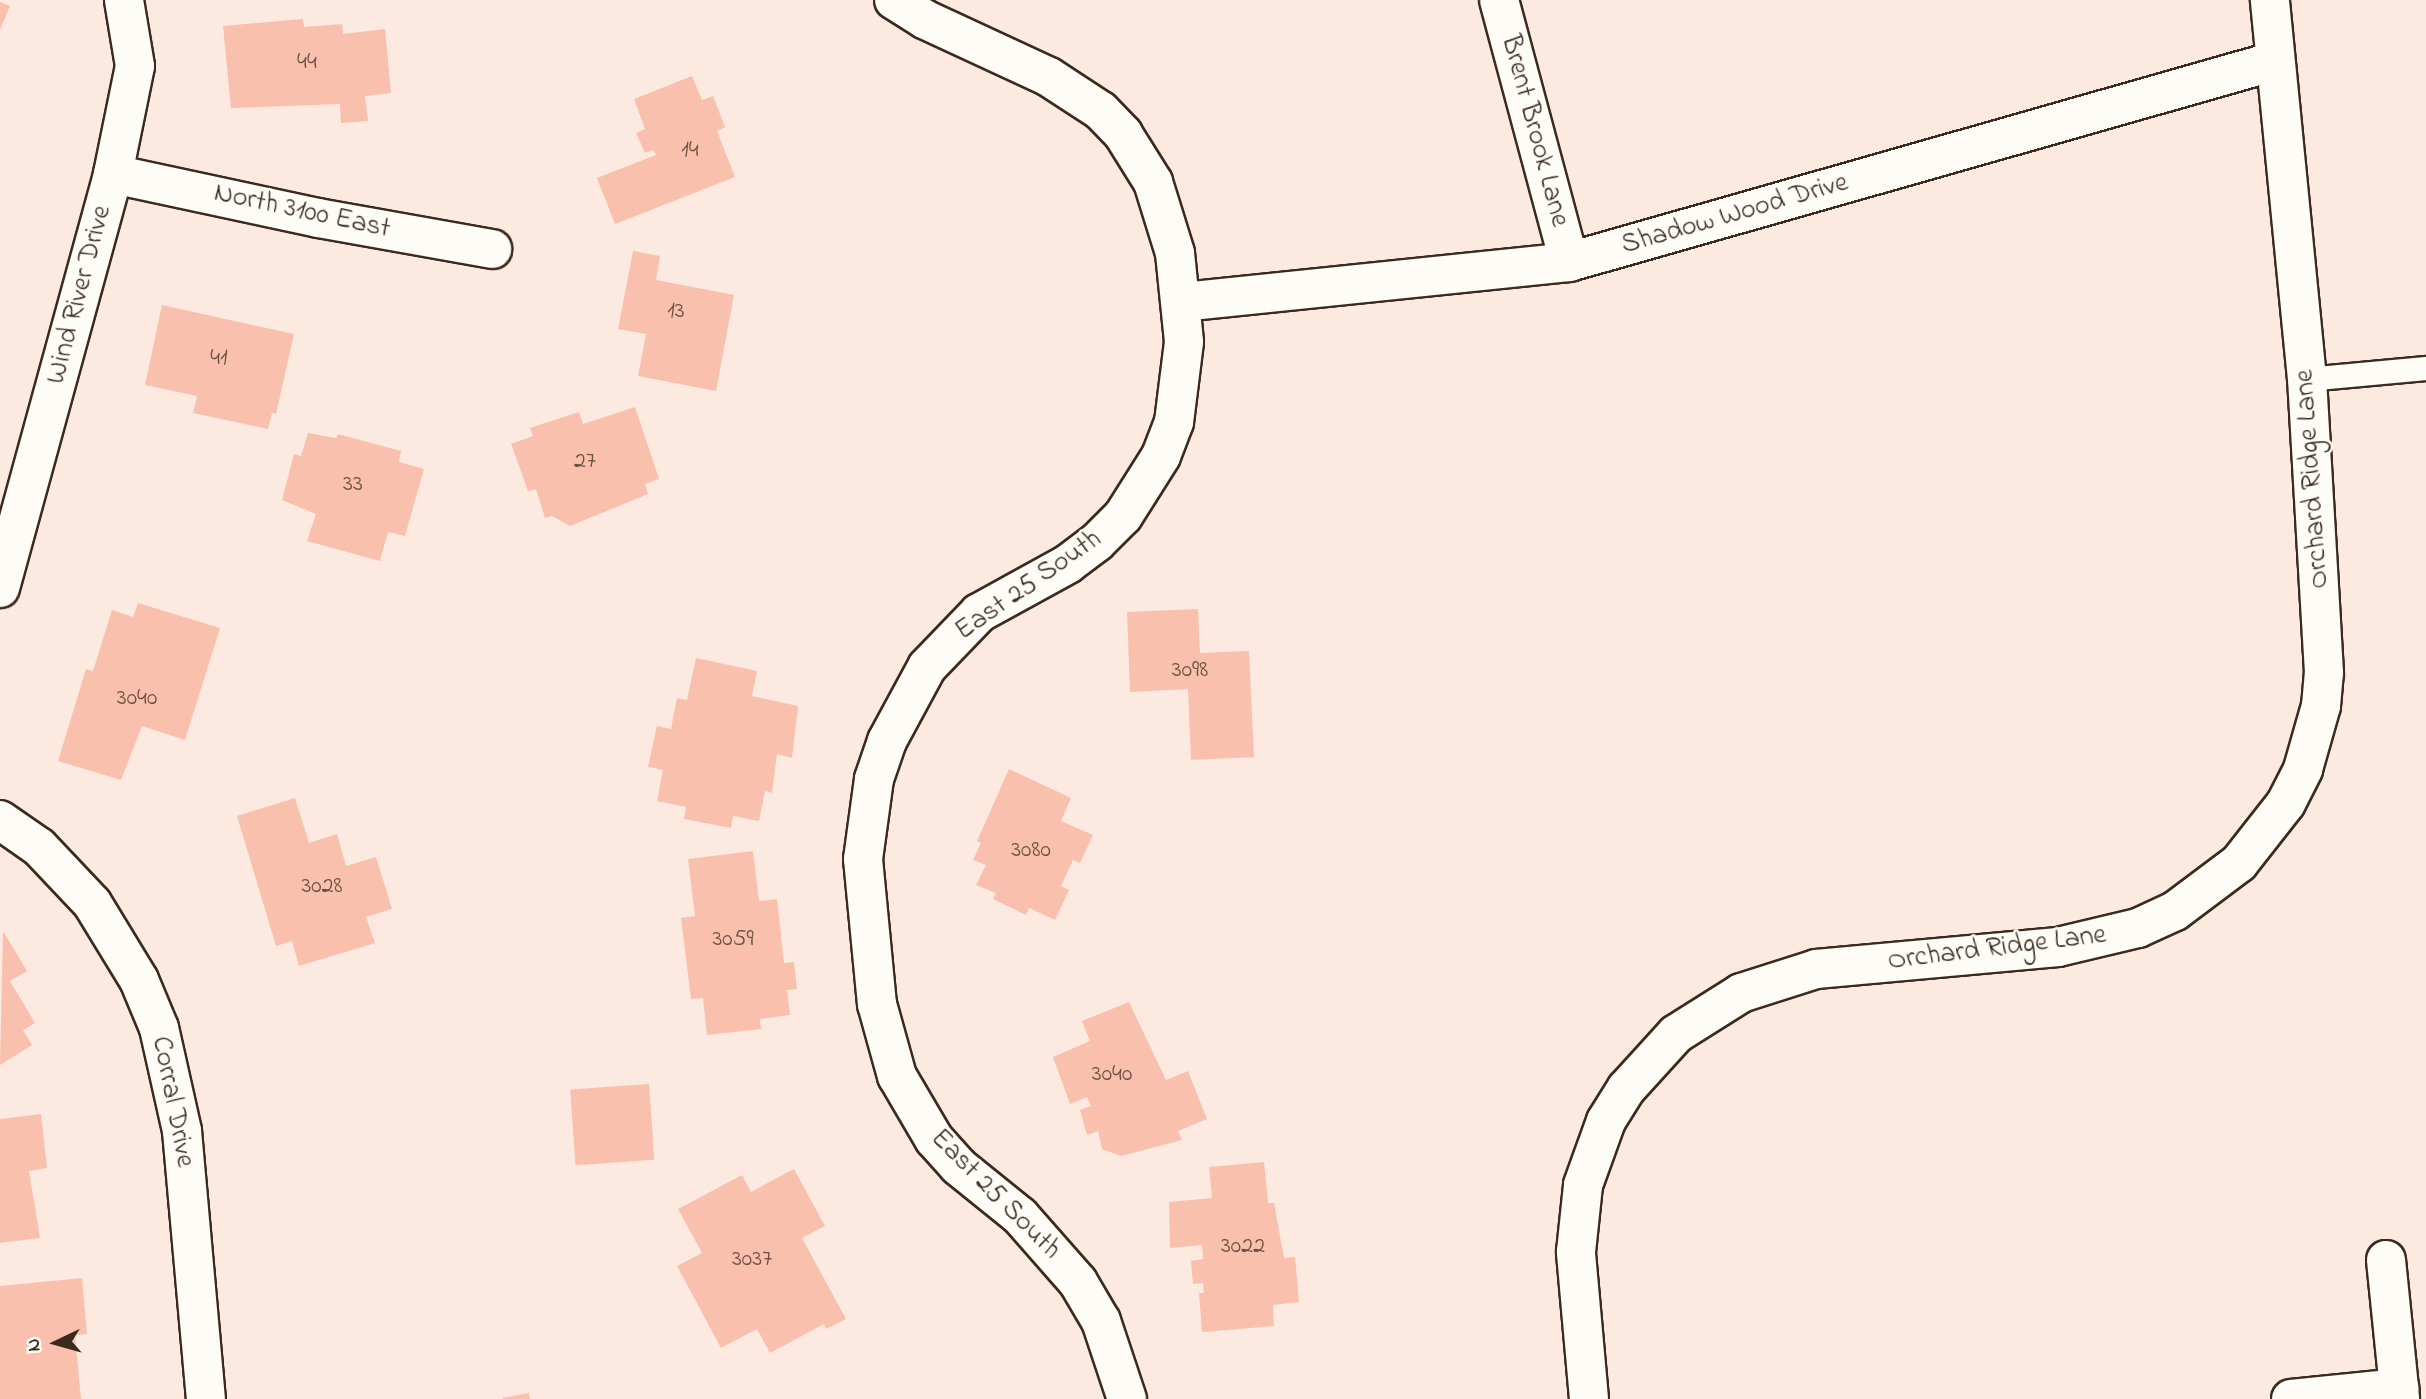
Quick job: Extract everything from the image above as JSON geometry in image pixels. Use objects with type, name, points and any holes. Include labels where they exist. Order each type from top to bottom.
[{"type":"street","name":"Wind River Drive","points":[[0,588],[113,174],[135,65],[124,0]]},
{"type":"street","name":"East 25 South","points":[[894,0],[924,19],[1076,92],[1123,134],[1141,160],[1161,205],[1183,302],[1182,369],[1174,422],[1144,487],[1097,542],[1068,564],[979,614],[927,667],[905,703],[874,779],[863,859],[877,1004],[897,1076],[942,1148],[1028,1224],[1078,1282],[1105,1332],[1127,1399]]},
{"type":"street","name":"Brent Brook Lane","points":[[1499,0],[1569,262]]},
{"type":"street","name":"Orchard Ridge Lane","points":[[1589,1399],[1576,1252],[1583,1185],[1606,1121],[1626,1089],[1676,1034],[1741,993],[1816,969],[2058,947],[2138,928],[2210,888],[2264,835],[2303,769],[2316,727],[2324,673],[2307,379],[2270,0]]},
{"type":"street","name":"Shadow Wood Drive","points":[[1183,302],[1569,262],[2275,61]]},
{"type":"street","name":"North 3100 East","points":[[113,174],[318,218],[492,248]]},
{"type":"street","name":"Corral Drive","points":[[0,820],[39,847],[92,903],[139,980],[159,1028],[182,1131],[206,1399]]},
{"type":"street","points":[[2291,1399],[2400,1394],[2386,1260]]},
{"type":"lane","points":[[2307,379],[2426,368]]},
{"type":"building","points":[[0,2],[10,6],[0,30]]},
{"type":"building","points":[[303,19],[304,27],[342,24],[343,34],[385,29],[391,93],[365,96],[368,121],[341,123],[340,104],[231,108],[223,26]]},
{"type":"building","points":[[692,76],[702,100],[713,96],[725,127],[717,131],[735,177],[615,224],[597,178],[656,155],[653,150],[645,153],[636,133],[645,129],[634,99]]},
{"type":"building","points":[[633,251],[660,256],[656,280],[734,295],[716,391],[638,376],[646,334],[618,329]]},
{"type":"building","points":[[162,305],[294,334],[276,414],[272,413],[268,429],[193,413],[197,396],[145,385]]},
{"type":"building","points":[[635,407],[659,479],[645,484],[648,494],[570,526],[552,516],[545,518],[536,489],[528,491],[511,444],[533,436],[530,428],[579,412],[583,424]]},
{"type":"building","points":[[308,433],[336,438],[338,434],[401,451],[399,462],[424,469],[405,536],[388,532],[380,561],[307,541],[316,514],[282,500],[294,454],[301,456]]},
{"type":"building","points":[[138,603],[220,628],[185,740],[142,726],[121,780],[58,761],[86,669],[93,671],[112,610],[133,617]]},
{"type":"building","points":[[1198,609],[1200,653],[1249,651],[1254,757],[1191,760],[1188,689],[1130,692],[1127,612]]},
{"type":"building","points":[[696,658],[757,671],[752,696],[798,706],[792,758],[777,754],[772,793],[765,791],[759,821],[733,816],[731,828],[684,819],[686,807],[657,801],[663,770],[648,767],[657,726],[671,729],[677,698],[687,700]]},
{"type":"building","points":[[1009,769],[1071,798],[1061,821],[1093,835],[1080,863],[1073,860],[1061,886],[1069,890],[1055,920],[1029,908],[1026,915],[993,899],[996,893],[976,885],[986,865],[973,860],[981,843],[977,841]]},
{"type":"building","points":[[295,798],[309,843],[337,834],[346,866],[376,857],[392,909],[366,917],[375,943],[299,966],[292,941],[276,946],[237,816]]},
{"type":"building","points":[[753,851],[759,901],[777,899],[784,963],[794,962],[797,989],[787,990],[790,1015],[760,1019],[761,1029],[707,1035],[703,998],[691,999],[681,918],[695,916],[688,859]]},
{"type":"building","points":[[3,931],[27,971],[10,981],[35,1023],[23,1030],[32,1045],[0,1065]]},
{"type":"building","points":[[1129,1002],[1166,1080],[1188,1071],[1207,1119],[1178,1131],[1182,1140],[1121,1156],[1102,1149],[1098,1131],[1087,1135],[1080,1110],[1091,1106],[1087,1097],[1070,1104],[1053,1057],[1090,1041],[1082,1021]]},
{"type":"building","points":[[649,1084],[654,1160],[575,1165],[570,1090]]},
{"type":"building","points":[[41,1114],[47,1168],[29,1171],[40,1238],[0,1243],[0,1119]]},
{"type":"building","points":[[1264,1162],[1268,1203],[1274,1203],[1284,1258],[1295,1257],[1299,1302],[1273,1305],[1274,1326],[1202,1332],[1199,1293],[1204,1293],[1203,1283],[1193,1284],[1191,1261],[1203,1259],[1202,1245],[1170,1248],[1169,1202],[1212,1198],[1209,1167]]},
{"type":"building","points":[[794,1169],[825,1226],[802,1238],[846,1319],[826,1329],[824,1324],[770,1353],[757,1329],[721,1348],[677,1266],[702,1253],[678,1209],[742,1175],[751,1192]]},
{"type":"building","points":[[82,1278],[87,1334],[75,1335],[81,1399],[0,1399],[0,1286]]},
{"type":"building","points":[[529,1393],[530,1399],[502,1398]]}]
